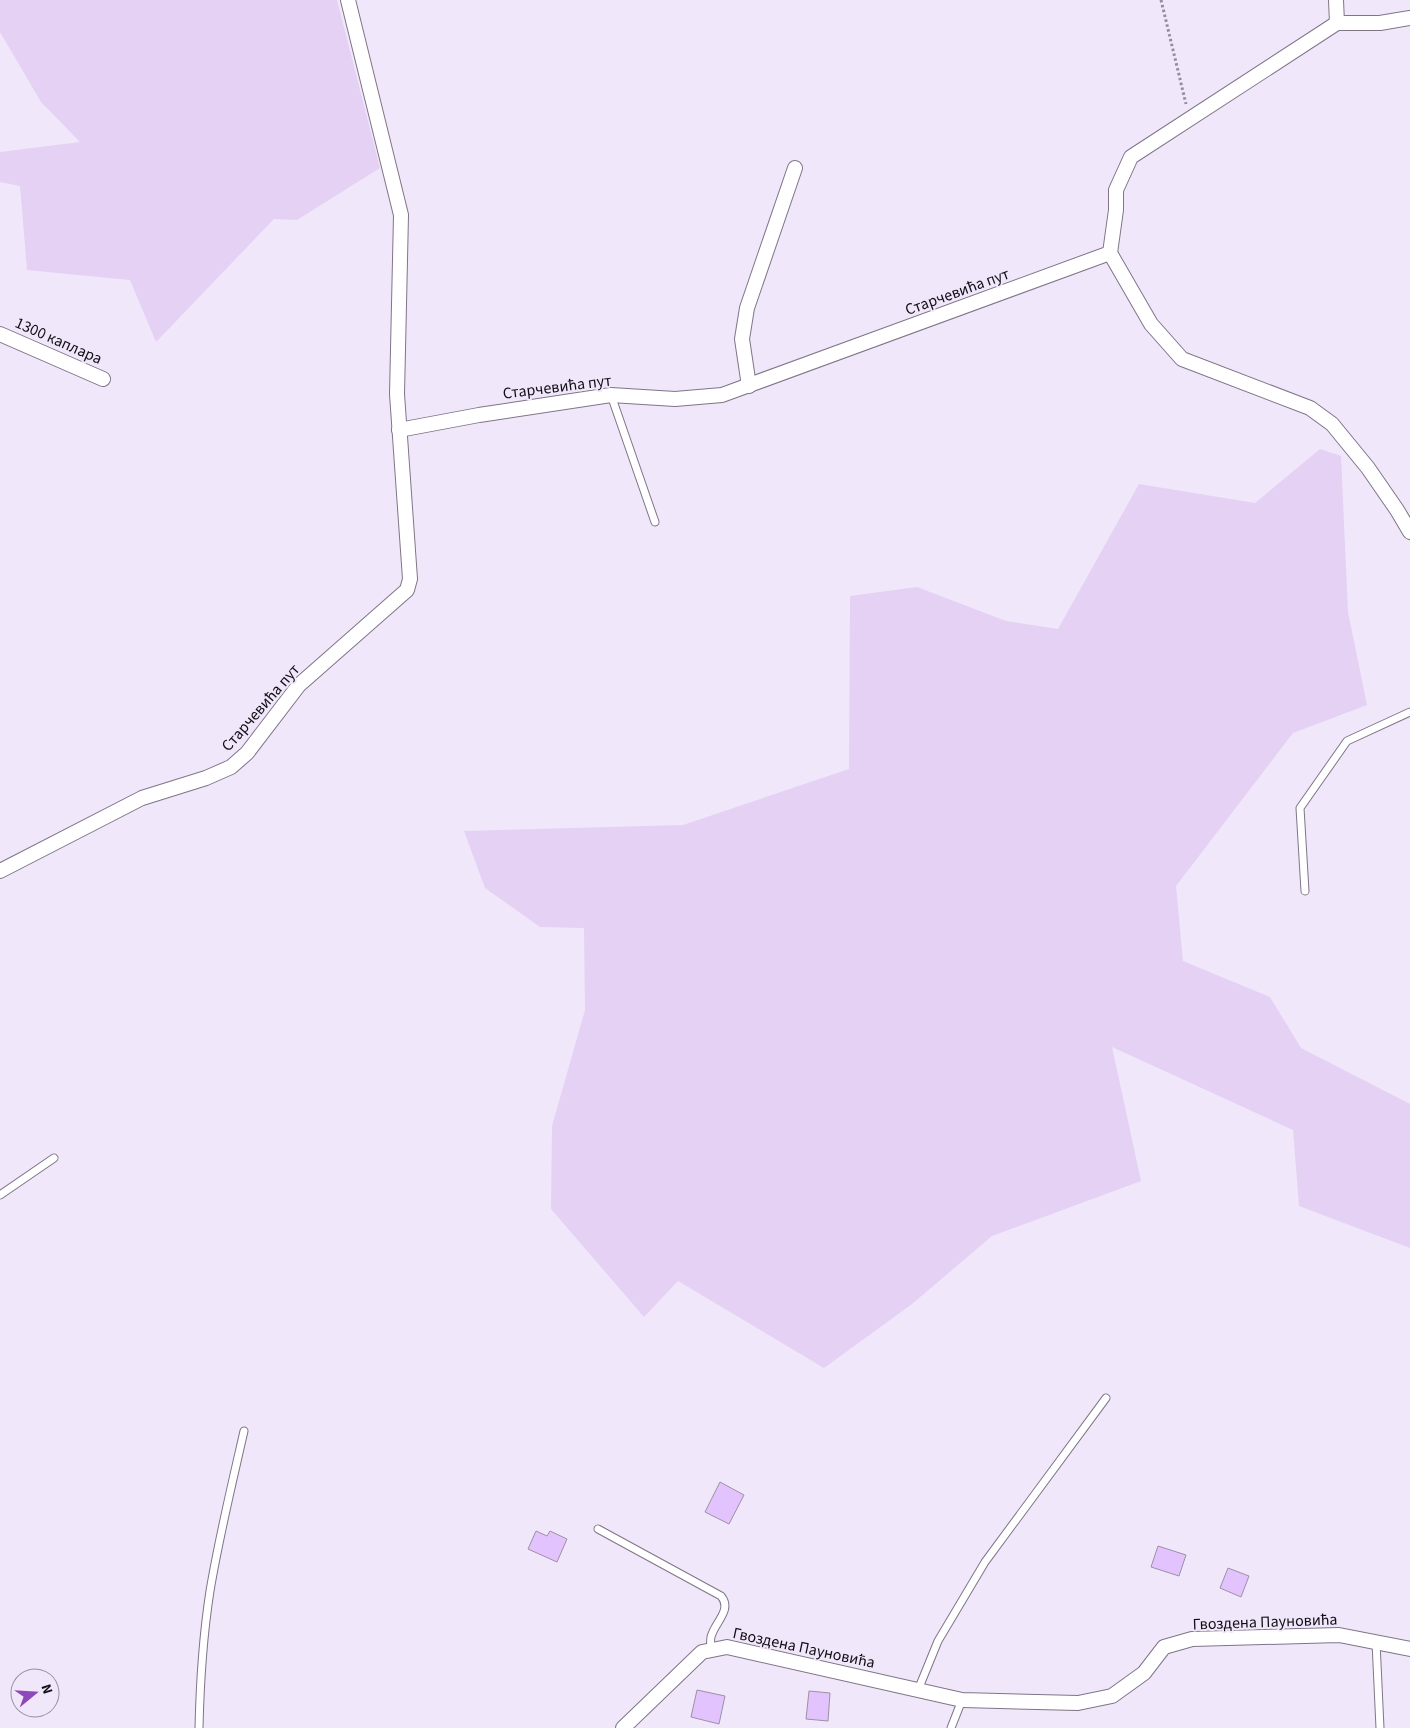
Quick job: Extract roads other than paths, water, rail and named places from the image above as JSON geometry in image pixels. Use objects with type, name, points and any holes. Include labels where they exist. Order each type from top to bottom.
[{"type":"street","name":"Старчевића пут","points":[[0,871],[142,798],[206,778],[231,767],[247,754],[299,685],[407,590],[410,579],[398,394],[402,215],[348,0]]},
{"type":"street","points":[[1336,0],[1337,23]]},
{"type":"street","points":[[1410,18],[1380,22],[1337,23],[1131,157],[1116,190],[1116,210],[1110,253],[1151,324],[1182,360],[1310,408],[1332,424],[1368,468],[1410,532]]},
{"type":"street","points":[[749,386],[742,340],[747,308],[795,168]]},
{"type":"street","name":"Старчевића пут","points":[[399,430],[479,415],[611,395],[675,399],[722,395],[1110,253]]},
{"type":"street","name":"1300 каплара","points":[[0,334],[103,379]]},
{"type":"street","name":"Гвоздена Пауновића","points":[[623,1728],[702,1652],[727,1647],[962,1700],[1078,1703],[1112,1696],[1144,1673],[1164,1647],[1192,1639],[1339,1635],[1410,1649]]},
{"type":"lane","points":[[611,395],[655,522]]},
{"type":"lane","points":[[1305,891],[1300,808],[1347,741],[1410,712]]},
{"type":"lane","points":[[0,1195],[54,1158]]},
{"type":"lane","points":[[918,1690],[938,1641],[985,1562],[1106,1398]]},
{"type":"lane","points":[[199,1728],[204,1643],[210,1593],[218,1544],[244,1431]]},
{"type":"lane","points":[[598,1530],[721,1596],[725,1603],[725,1611],[711,1638],[711,1650]]},
{"type":"lane","points":[[1376,1642],[1380,1728]]},
{"type":"lane","points":[[951,1728],[962,1700]]}]
